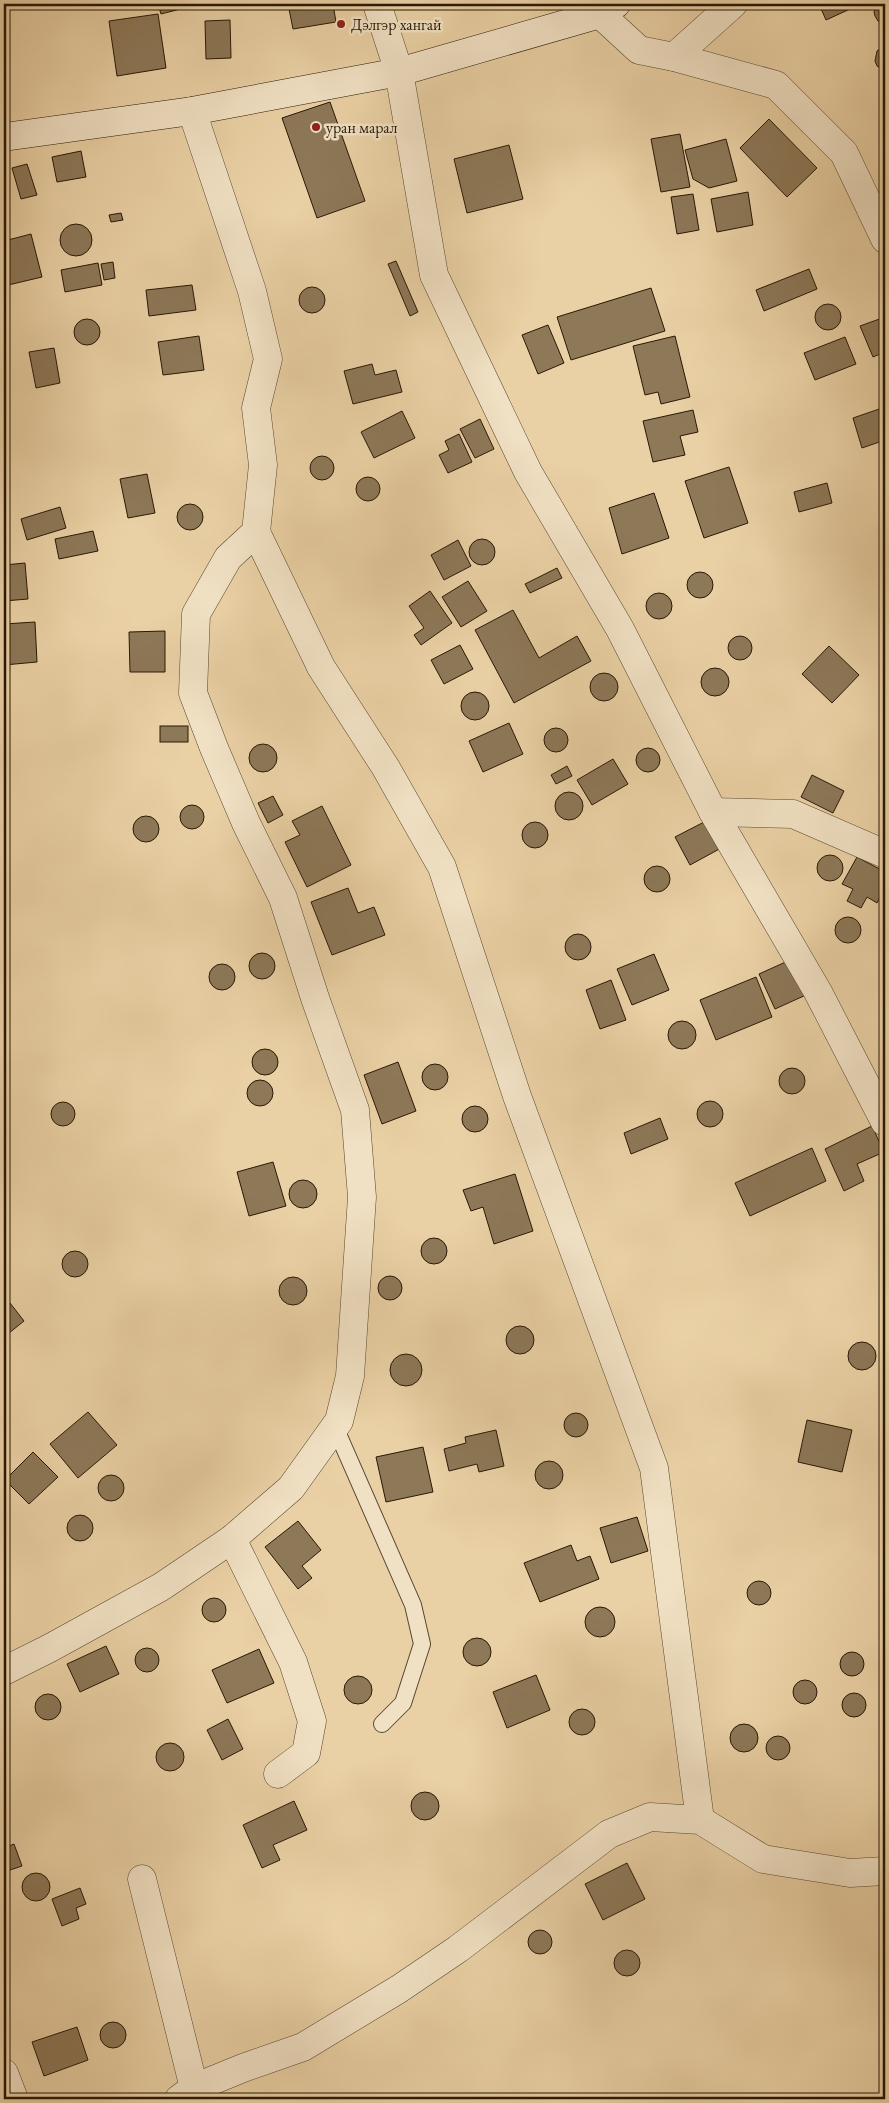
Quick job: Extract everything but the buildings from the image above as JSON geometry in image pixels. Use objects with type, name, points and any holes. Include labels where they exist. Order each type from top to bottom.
[{"type":"street","points":[[376,4],[399,72],[434,275],[528,472],[620,629],[713,812],[818,992],[885,1122]]},
{"type":"street","points":[[674,57],[733,4]]},
{"type":"street","points":[[4,138],[192,111],[399,72],[608,9],[639,50],[674,57],[776,85],[844,153],[884,234]]},
{"type":"street","points":[[192,111],[252,292],[268,360],[256,408],[263,465],[256,532],[321,667],[386,768],[442,867],[517,1096],[654,1468],[700,1820]]},
{"type":"street","points":[[4,1671],[162,1587],[232,1539],[291,1488],[339,1421],[350,1376],[362,1197],[354,1110],[283,898],[243,815],[193,693],[196,614],[228,558],[256,532]]},
{"type":"street","points":[[713,812],[792,814],[885,854]]},
{"type":"street","points":[[232,1539],[293,1662],[312,1720],[306,1753],[278,1774]]},
{"type":"street","points":[[142,1879],[187,2094],[244,2068],[303,2047],[354,2014],[399,1989],[458,1949],[609,1834],[650,1817],[700,1820],[763,1859],[850,1873],[885,1871]]},
{"type":"street","points":[[4,2074],[14,2099]]},
{"type":"lane","points":[[335,1427],[413,1606],[422,1644],[404,1703],[382,1724]]},
{"type":"place","name":"Дэлгэр хангай","points":[[341,24]]},
{"type":"place","name":"уран марал","points":[[316,127]]}]
